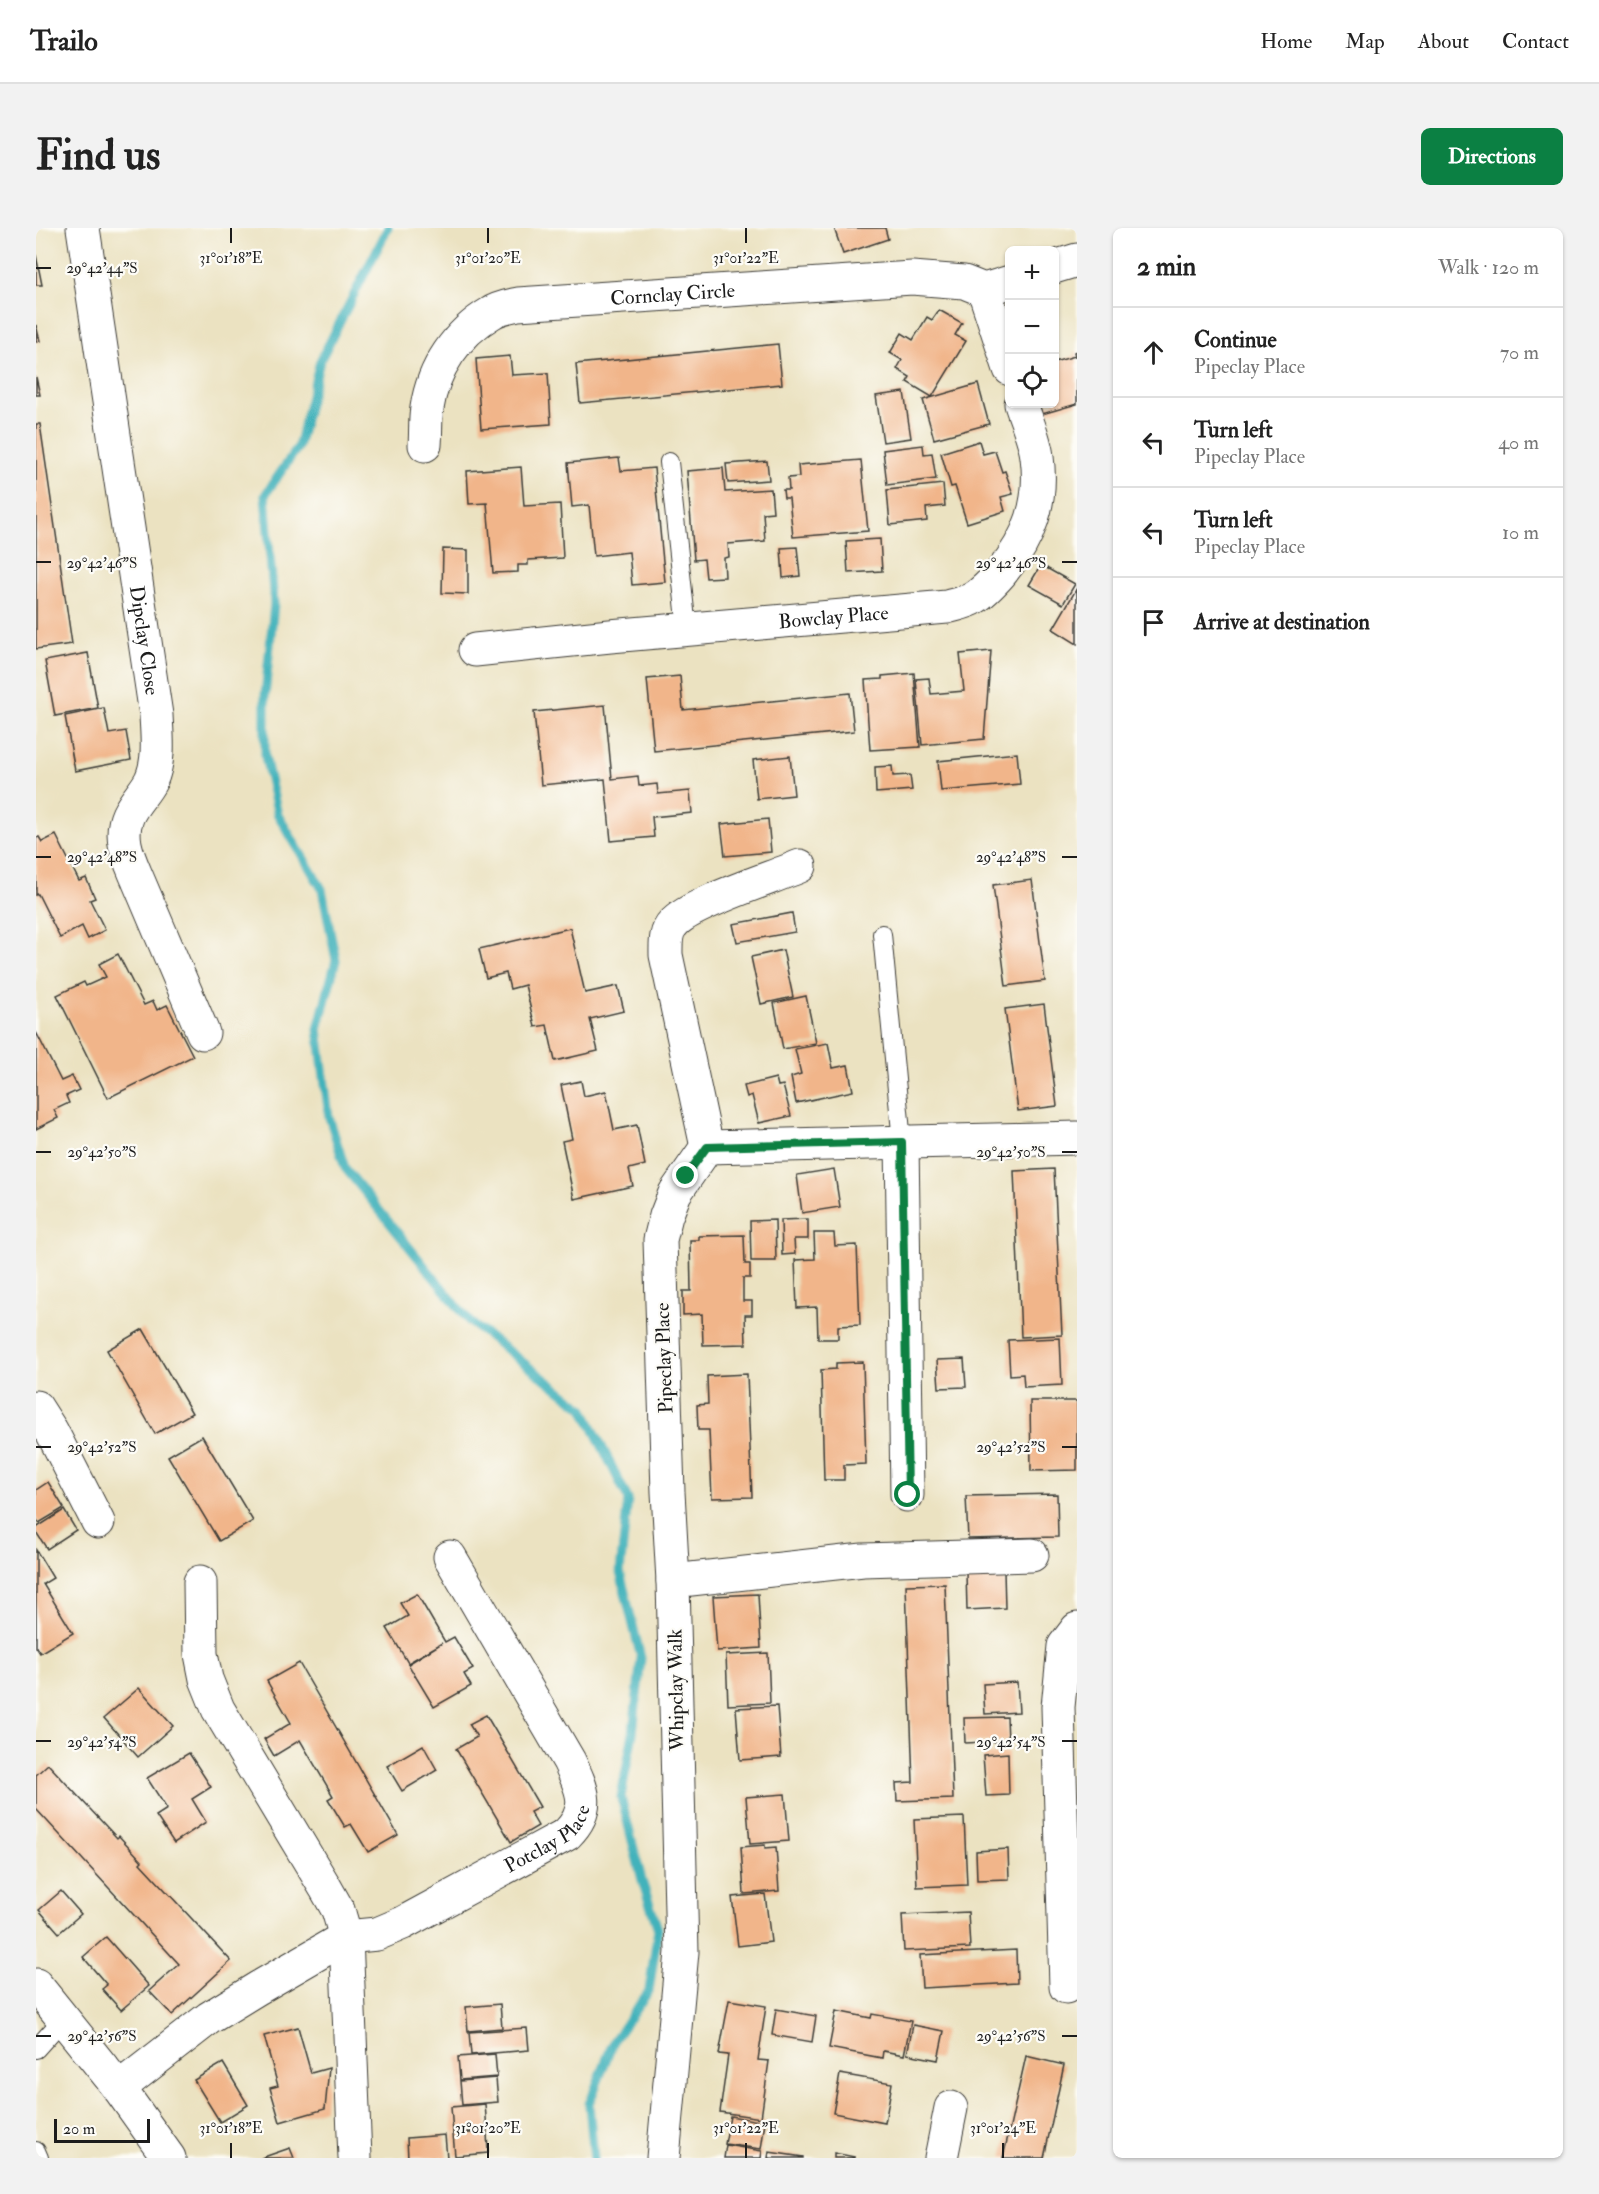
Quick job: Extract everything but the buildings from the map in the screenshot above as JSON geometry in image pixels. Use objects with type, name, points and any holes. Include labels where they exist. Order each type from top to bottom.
[{"type":"street","name":"Dipclay Close","points":[[83,228],[158,741],[156,764],[151,781],[128,816],[123,836],[127,854],[203,1032]]},
{"type":"street","points":[[1059,265],[1077,260]]},
{"type":"street","name":"Cornclay Circle","points":[[425,445],[427,408],[432,386],[443,359],[466,332],[492,312],[518,304],[912,278],[997,286]]},
{"type":"street","points":[[997,286],[1008,354]]},
{"type":"street","name":"Bowclay Place","points":[[474,650],[947,607],[973,599],[993,583],[1011,560],[1027,534],[1037,502],[1039,477],[1037,454],[1022,408]]},
{"type":"street","points":[[800,867],[687,911],[671,925],[666,940],[666,955],[707,1147],[1077,1138]]},
{"type":"street","points":[[902,1142],[908,1495]]},
{"type":"street","name":"Pipeclay Place","points":[[673,1581],[660,1240],[675,1193],[707,1147]]},
{"type":"street","points":[[36,1407],[52,1432],[99,1522]]},
{"type":"street","points":[[673,1581],[864,1560],[1032,1555]]},
{"type":"street","name":"Potclay Place","points":[[119,2088],[209,2018],[346,1937],[377,1934],[403,1923],[567,1834],[579,1822],[584,1803],[580,1785],[569,1761],[450,1557]]},
{"type":"street","name":"Whipclay Walk","points":[[663,2158],[682,1952],[673,1581]]},
{"type":"street","points":[[200,1582],[201,1654],[206,1679],[218,1709],[338,1910],[346,1937],[355,2158]]},
{"type":"street","points":[[1066,1987],[1058,1707],[1064,1646],[1077,1629]]},
{"type":"street","points":[[36,1986],[119,2088],[169,2158]]},
{"type":"street","points":[[941,2158],[951,2108]]},
{"type":"lane","points":[[669,462],[687,629]]},
{"type":"lane","points":[[882,934],[902,1142]]},
{"type":"lane","points":[[36,2049],[63,2019]]},
{"type":"lane","points":[[36,2151],[39,2158]]},
{"type":"waterway","points":[[388,228],[320,361],[298,447],[265,495],[274,604],[265,696],[265,756],[278,815],[322,889],[336,960],[318,1029],[329,1117],[345,1168],[470,1322],[583,1408],[628,1499],[620,1572],[641,1658],[633,1733],[621,1797],[643,1884],[658,1929],[649,1991],[614,2040],[589,2104],[594,2158]]},
{"type":"route","points":[[686,1176],[707,1147],[902,1142],[908,1495]]}]
